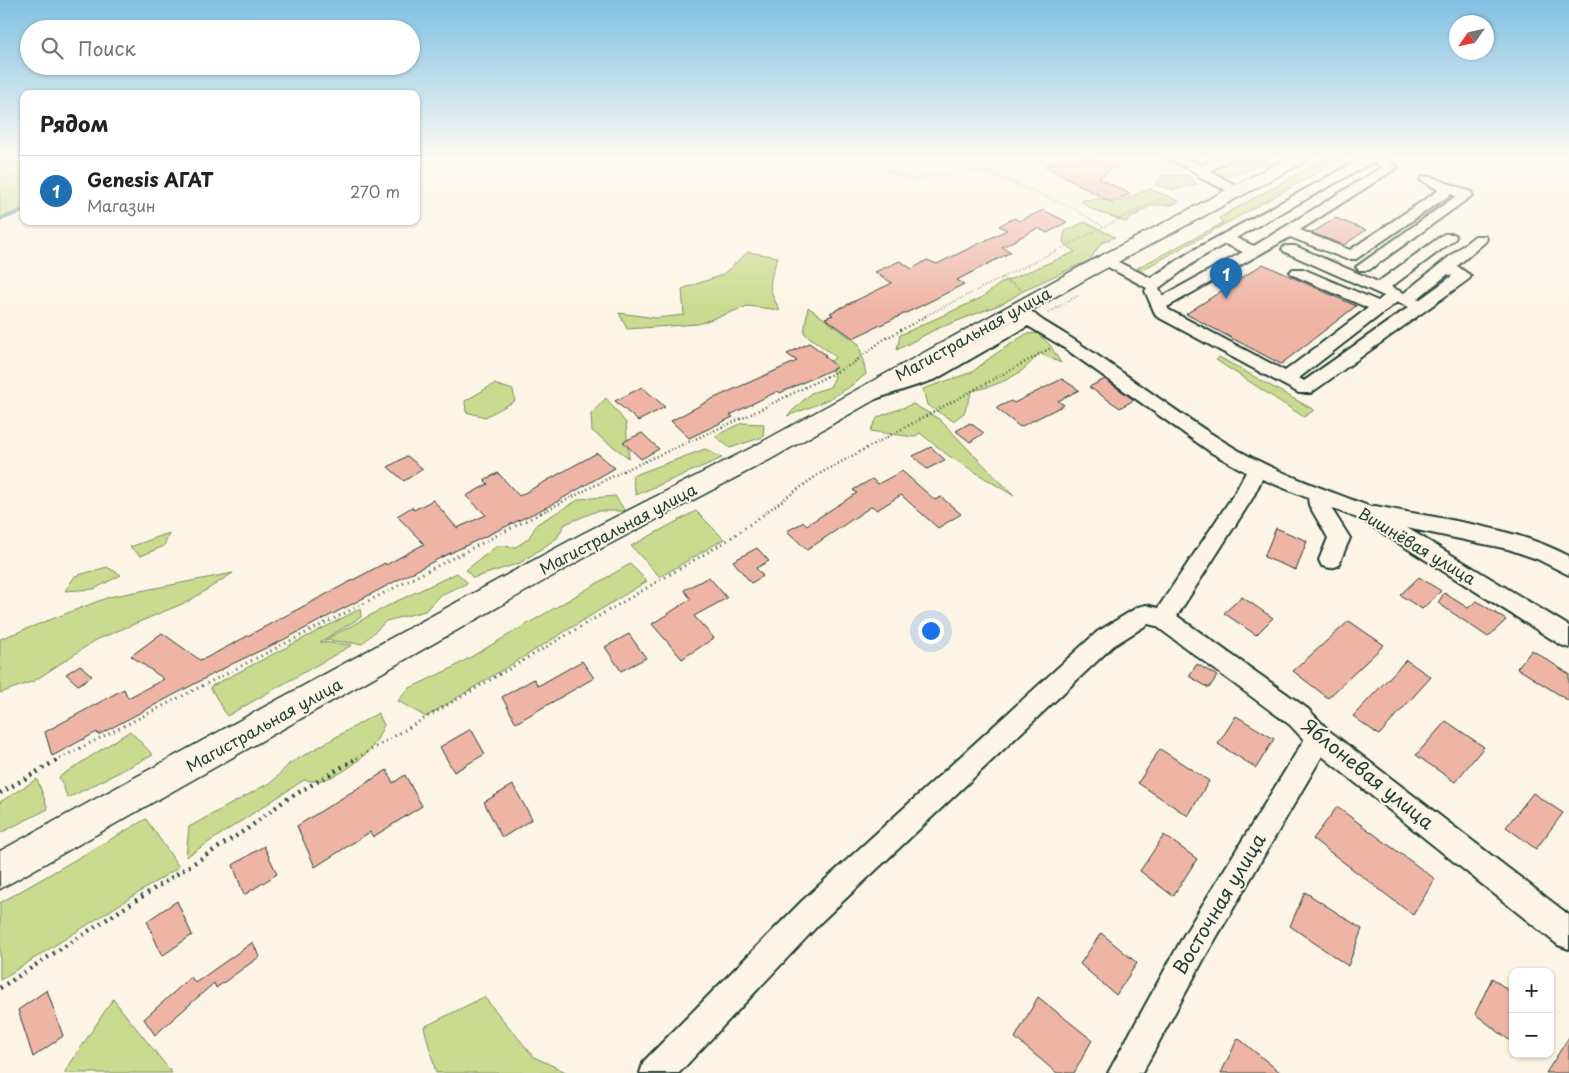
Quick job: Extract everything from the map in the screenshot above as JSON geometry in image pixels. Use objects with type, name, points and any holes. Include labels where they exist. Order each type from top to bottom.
[{"type":"main road","name":"Магистральная улица","points":[[0,871],[592,541],[762,453],[860,398],[1023,314],[1105,261],[1204,209]]},
{"type":"street","points":[[1152,285],[1195,255],[1279,209]]},
{"type":"street","points":[[1158,305],[1254,252],[1323,209]]},
{"type":"street","points":[[1288,231],[1352,256],[1420,209]]},
{"type":"street","points":[[1364,267],[1446,209]]},
{"type":"street","points":[[1105,261],[1152,285],[1162,313],[1305,389],[1400,297],[1448,237]]},
{"type":"street","points":[[1225,239],[1254,252]]},
{"type":"street","points":[[1287,379],[1379,307],[1400,297],[1463,276],[1447,267],[1480,239]]},
{"type":"street","points":[[1290,248],[1400,297]]},
{"type":"street","points":[[1298,272],[1379,307]]},
{"type":"street","name":"Вишнёвая улица","points":[[1023,314],[1066,341],[1220,448],[1257,469],[1369,515],[1569,638]]},
{"type":"street","points":[[656,1073],[812,911],[1105,640],[1146,614],[1163,619],[1245,494],[1257,469]]},
{"type":"street","points":[[1318,493],[1319,504],[1339,538],[1330,560]]},
{"type":"street","points":[[1369,515],[1379,513],[1440,528],[1509,541],[1545,553],[1569,566]]},
{"type":"street","name":"Яблоневая улица","points":[[1163,619],[1299,717],[1320,738],[1569,934]]},
{"type":"street","name":"Восточная улица","points":[[1124,1073],[1160,1005],[1226,890],[1320,738]]},
{"type":"path","points":[[1075,209],[1104,227]]},
{"type":"path","points":[[0,793],[58,759],[622,471],[747,416],[852,364],[883,340],[909,324],[1140,209]]},
{"type":"path","points":[[0,988],[250,827],[284,801],[725,542],[819,474],[1066,341]]},
{"type":"green space","points":[[0,209],[20,209],[20,214],[0,221]]},
{"type":"green space","points":[[1092,209],[1146,209],[1125,222]]},
{"type":"green space","points":[[1235,209],[1252,209],[1142,270],[1137,268],[1223,223],[1219,218]]},
{"type":"green space","points":[[1085,222],[1115,237],[1101,243],[1090,260],[1028,288],[1004,303],[934,330],[897,350],[900,335],[981,298],[1001,283],[1075,252],[1063,242],[1065,231]]},
{"type":"green space","points":[[748,252],[778,257],[770,284],[780,310],[748,306],[698,324],[627,329],[619,313],[656,318],[684,315],[682,289],[722,275]]},
{"type":"green space","points":[[808,307],[859,344],[866,374],[838,394],[787,416],[811,393],[830,387],[835,377],[828,363],[836,357],[804,333]]},
{"type":"green space","points":[[1037,333],[1050,345],[1061,363],[1039,353],[1017,374],[991,386],[972,391],[964,413],[953,421],[927,405],[923,389],[972,372],[1026,334]]},
{"type":"green space","points":[[1219,357],[1314,410],[1304,417],[1216,360]]},
{"type":"green space","points":[[494,384],[513,390],[515,401],[485,417],[466,412],[465,401]]},
{"type":"green space","points":[[606,398],[626,423],[629,458],[592,431],[591,414]]},
{"type":"green space","points":[[913,404],[939,419],[1014,496],[949,456],[920,433],[914,437],[870,431],[878,417]]},
{"type":"green space","points":[[742,423],[764,424],[763,437],[730,448],[715,436]]},
{"type":"green space","points":[[705,449],[722,458],[636,495],[632,476]]},
{"type":"green space","points":[[615,496],[625,511],[597,511],[565,524],[557,538],[520,563],[473,578],[466,570],[497,546],[516,547],[529,538],[537,524],[580,499]]},
{"type":"green space","points":[[696,511],[724,539],[660,577],[631,546]]},
{"type":"green space","points":[[169,533],[164,546],[141,556],[130,547]]},
{"type":"green space","points":[[630,564],[647,581],[426,717],[398,701],[408,689],[452,668]]},
{"type":"green space","points":[[107,567],[121,575],[94,589],[65,591],[75,576]]},
{"type":"green space","points":[[233,573],[189,601],[96,640],[34,681],[0,693],[0,639],[109,597]]},
{"type":"green space","points":[[457,573],[468,583],[440,595],[425,611],[386,621],[362,644],[325,640],[393,603]]},
{"type":"green space","points":[[360,609],[361,617],[320,642],[352,645],[227,716],[210,687]]},
{"type":"green space","points":[[378,713],[384,725],[379,736],[367,753],[351,766],[323,780],[304,780],[186,857],[189,827],[273,781],[289,764]]},
{"type":"green space","points":[[130,731],[153,755],[68,798],[59,777]]},
{"type":"green space","points":[[37,779],[48,809],[0,833],[0,802]]},
{"type":"green space","points":[[146,819],[179,867],[0,980],[0,903]]},
{"type":"green space","points":[[484,997],[534,1057],[568,1073],[436,1073],[424,1027]]},
{"type":"green space","points":[[113,999],[172,1073],[64,1073]]},
{"type":"building","points":[[1043,210],[1067,222],[1047,233],[1038,228],[1002,247],[1011,252],[957,280],[964,284],[927,303],[853,338],[825,318],[833,315],[830,313],[892,283],[875,272],[900,261],[912,269],[927,260],[937,264],[1007,230],[999,226],[1014,218],[1019,221]]},
{"type":"building","points":[[1335,218],[1366,230],[1344,245],[1312,233]]},
{"type":"building","points":[[1263,264],[1356,306],[1281,364],[1186,314]]},
{"type":"building","points":[[809,343],[826,355],[824,356],[837,367],[780,393],[778,391],[730,415],[733,417],[689,438],[671,421],[712,399],[797,361],[787,354]]},
{"type":"building","points":[[1062,379],[1079,390],[1058,401],[1064,405],[1020,427],[996,408],[1011,401],[1014,403]]},
{"type":"building","points":[[1105,379],[1134,400],[1120,408],[1089,387]]},
{"type":"building","points":[[642,387],[665,407],[638,421],[615,401]]},
{"type":"building","points":[[970,423],[984,433],[970,442],[956,431]]},
{"type":"building","points":[[642,433],[659,449],[641,459],[623,442]]},
{"type":"building","points":[[931,447],[945,460],[927,469],[913,456]]},
{"type":"building","points":[[597,453],[615,468],[551,505],[442,557],[98,735],[97,732],[52,756],[45,732],[124,689],[128,698],[164,679],[131,656],[162,633],[200,660],[206,658],[424,544],[397,516],[412,507],[414,510],[433,500],[457,528],[486,515],[466,496],[488,484],[484,480],[498,473],[519,496]]},
{"type":"building","points":[[407,456],[423,469],[404,481],[388,467]]},
{"type":"building","points":[[902,471],[935,500],[941,497],[961,514],[938,528],[901,495],[877,510],[872,506],[807,550],[787,531],[804,522],[807,525],[857,493],[853,490],[872,479],[878,484]]},
{"type":"building","points":[[1276,528],[1307,541],[1296,570],[1264,557]]},
{"type":"building","points":[[757,548],[769,561],[756,568],[763,576],[751,583],[733,561]]},
{"type":"building","points":[[709,577],[727,598],[694,616],[714,638],[682,659],[652,624],[691,599],[684,590]]},
{"type":"building","points":[[1419,577],[1441,591],[1422,609],[1400,595]]},
{"type":"building","points":[[1444,593],[1468,608],[1477,601],[1506,620],[1488,637],[1438,603]]},
{"type":"building","points":[[1242,597],[1273,618],[1256,635],[1224,613]]},
{"type":"building","points":[[1349,621],[1384,645],[1328,698],[1293,671]]},
{"type":"building","points":[[629,634],[646,658],[621,671],[605,647]]},
{"type":"building","points":[[1532,650],[1569,674],[1569,701],[1517,668]]},
{"type":"building","points":[[1406,660],[1431,677],[1379,735],[1353,716]]},
{"type":"building","points":[[582,661],[594,678],[516,723],[502,697],[534,679],[538,686]]},
{"type":"building","points":[[1197,664],[1217,676],[1209,688],[1189,676]]},
{"type":"building","points":[[80,665],[92,676],[78,685],[66,674]]},
{"type":"building","points":[[1236,716],[1274,739],[1256,768],[1218,744]]},
{"type":"building","points":[[1446,721],[1484,747],[1455,782],[1416,755]]},
{"type":"building","points":[[471,729],[485,754],[454,772],[440,747]]},
{"type":"building","points":[[1160,749],[1209,781],[1188,816],[1138,783]]},
{"type":"building","points":[[387,770],[393,783],[405,775],[422,806],[373,837],[370,832],[315,867],[297,826]]},
{"type":"building","points":[[513,785],[532,819],[502,838],[484,802]]},
{"type":"building","points":[[1533,793],[1563,813],[1536,849],[1506,827]]},
{"type":"building","points":[[1337,807],[1435,879],[1413,915],[1313,839]]},
{"type":"building","points":[[1164,835],[1197,859],[1173,896],[1140,871]]},
{"type":"building","points":[[264,846],[277,874],[244,895],[233,865]]},
{"type":"building","points":[[1305,892],[1362,929],[1348,966],[1290,926]]},
{"type":"building","points":[[177,901],[192,935],[162,956],[147,921]]},
{"type":"building","points":[[1101,933],[1137,963],[1116,995],[1080,964]]},
{"type":"building","points":[[253,942],[259,957],[216,988],[214,983],[155,1035],[144,1019],[191,977],[195,983]]},
{"type":"building","points":[[1492,978],[1509,991],[1509,1040],[1475,1014]]},
{"type":"building","points":[[47,990],[63,1036],[33,1057],[18,1010]]},
{"type":"building","points":[[1038,997],[1092,1040],[1074,1073],[1057,1073],[1015,1038]]},
{"type":"building","points":[[1569,1037],[1569,1073],[1546,1073]]},
{"type":"building","points":[[1238,1038],[1281,1073],[1221,1073]]},
{"type":"waterway","points":[[0,219],[20,212]]},
{"type":"place","name":"Genesis АГАТ","points":[[1226,299]]}]
